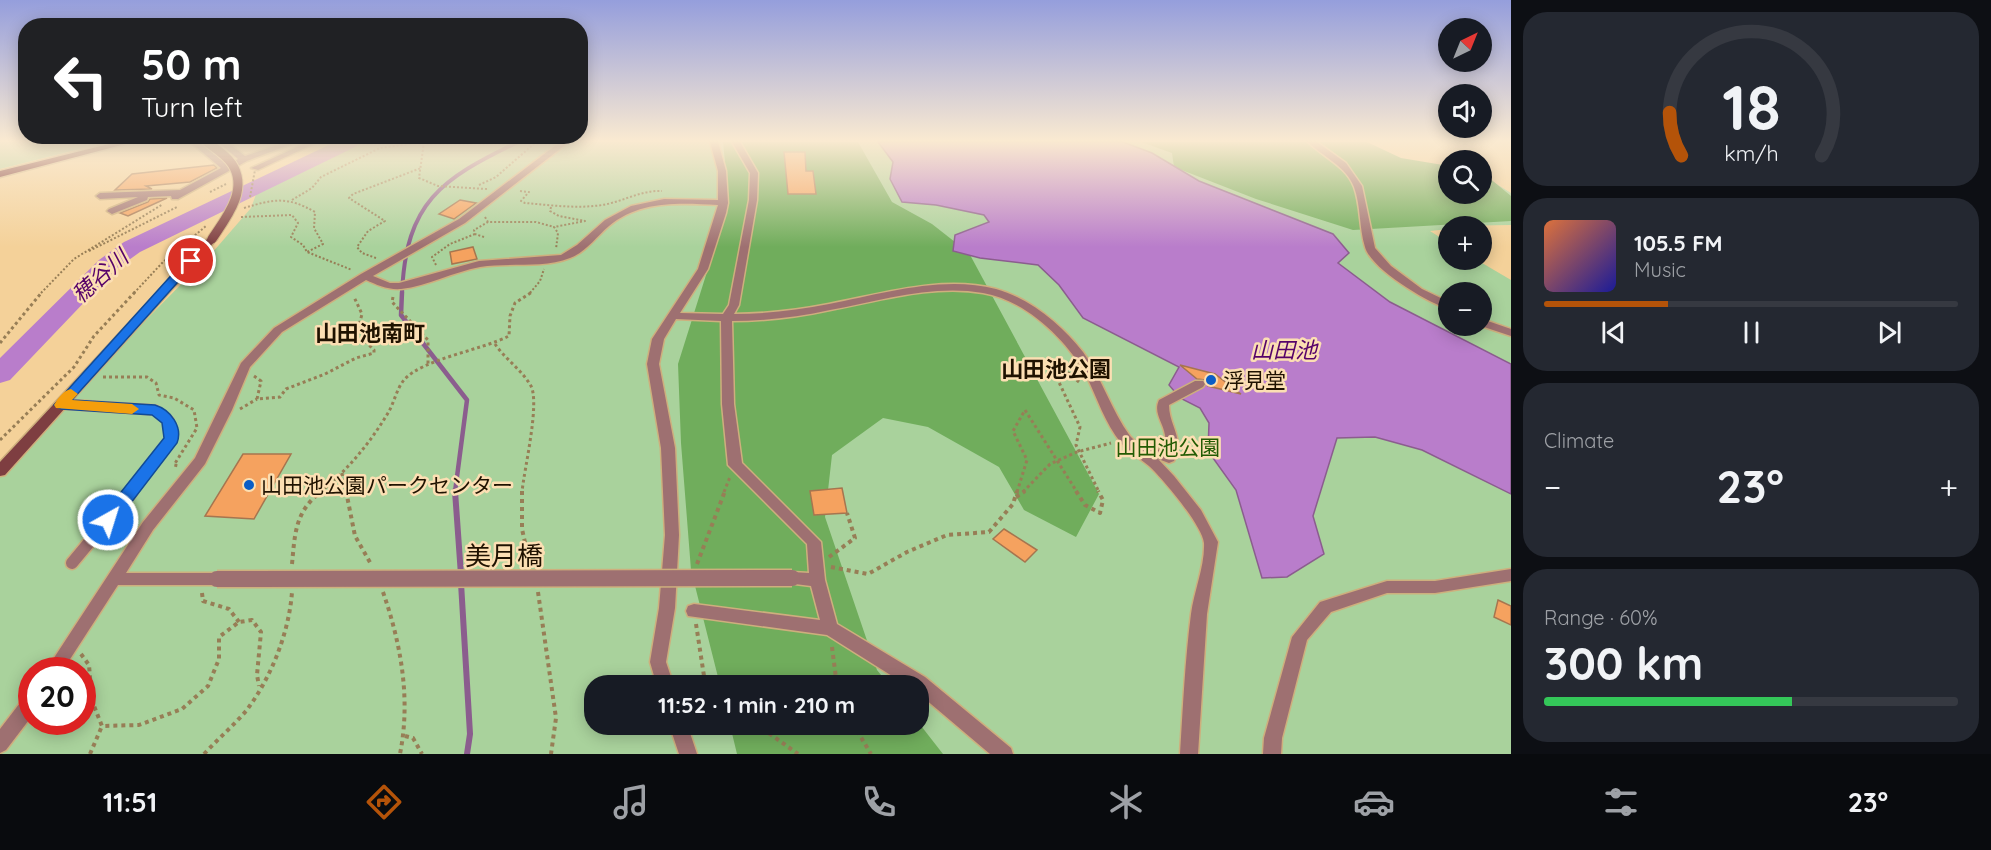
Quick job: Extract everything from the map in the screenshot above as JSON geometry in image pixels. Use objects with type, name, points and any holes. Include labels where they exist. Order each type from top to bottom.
[{"type":"street","points":[[100,196],[180,195],[213,177]]},
{"type":"street","points":[[0,471],[212,239],[233,206],[239,184],[237,177]]},
{"type":"street","points":[[63,657],[148,526],[200,461],[245,366],[278,330],[472,213],[519,177]]},
{"type":"street","points":[[662,675],[658,662],[668,608],[672,535],[668,448],[653,364],[658,339],[703,269],[723,202],[722,177]]},
{"type":"street","points":[[754,177],[753,200],[734,305],[726,318],[728,404],[735,465],[814,542],[817,572],[830,628]]},
{"type":"street","points":[[1352,177],[1358,186],[1370,249],[1387,268],[1418,291],[1438,301]]},
{"type":"street","points":[[112,211],[153,194]]},
{"type":"street","points":[[365,276],[395,286],[413,284],[442,273],[481,264],[569,256],[593,238],[609,221],[631,209],[655,202],[682,200],[723,202]]},
{"type":"street","points":[[674,316],[726,318],[784,314],[878,296],[944,288],[991,291],[1020,303],[1067,341],[1086,364],[1115,425],[1126,441],[1157,466],[1192,508],[1211,540],[1199,613],[1189,754]]},
{"type":"street","points":[[1492,326],[1511,333]]},
{"type":"street","points":[[1126,441],[1169,458],[1172,436],[1163,412],[1163,403],[1199,384]]},
{"type":"street","name":"美月橋","points":[[114,579],[792,578],[817,572]]},
{"type":"street","points":[[1272,754],[1278,719],[1300,637],[1326,607],[1387,587],[1435,587],[1511,575]]},
{"type":"street","points":[[693,611],[830,628],[919,683],[1004,754]]},
{"type":"street","points":[[0,744],[18,720]]},
{"type":"street","points":[[682,735],[688,754]]},
{"type":"lane","points":[[61,405],[155,410],[169,421],[171,439],[120,506],[72,563]]},
{"type":"path","points":[[243,212],[255,183],[254,177]]},
{"type":"path","points":[[291,201],[312,188],[321,177]]},
{"type":"path","points":[[389,263],[362,253],[357,247],[360,239],[369,229],[385,220],[349,198],[352,194],[397,177]]},
{"type":"path","points":[[419,177],[433,186],[447,189],[477,186],[492,182],[499,177]]},
{"type":"path","points":[[210,192],[230,182]]},
{"type":"path","points":[[477,186],[512,194],[526,190],[529,192],[520,201],[551,207],[581,207],[613,203],[653,190],[666,191],[682,200]]},
{"type":"path","points":[[0,344],[53,278],[74,259],[180,195]]},
{"type":"path","points":[[74,259],[180,206]]},
{"type":"path","points":[[475,234],[474,230],[488,222],[536,222],[554,227],[585,221],[559,216],[550,211],[551,207]]},
{"type":"path","points":[[472,213],[483,216],[488,222]]},
{"type":"path","points":[[239,217],[292,215],[298,223],[291,237],[303,245],[308,252],[365,276]]},
{"type":"path","points":[[292,570],[296,526],[308,501],[342,473],[365,447],[389,412],[404,380],[428,365],[495,344],[509,336],[510,316],[515,303],[529,296],[542,281],[558,233],[554,227]]},
{"type":"path","points":[[442,273],[432,257],[450,244],[475,234],[484,237]]},
{"type":"path","points":[[395,286],[392,302],[428,340],[428,365]]},
{"type":"path","points":[[241,374],[254,375],[261,381],[257,399],[280,397],[286,389],[325,374],[357,357],[374,353],[374,350],[357,333],[362,314],[352,299],[358,294]]},
{"type":"path","points":[[495,344],[504,358],[523,374],[534,392],[521,494],[523,542],[532,573]]},
{"type":"path","points":[[817,572],[868,574],[907,552],[947,535],[989,532],[1013,504],[1027,460],[1013,431],[1025,410],[1085,505],[1100,513],[1103,500],[1076,445],[1080,427],[1048,359],[1052,358],[1078,380],[1083,388]]},
{"type":"path","points":[[1014,498],[1028,490],[1045,468],[1056,460],[1099,444],[1126,441]]},
{"type":"path","points":[[342,473],[355,536],[372,566]]},
{"type":"path","points":[[817,572],[855,538],[847,513]]},
{"type":"path","points":[[209,579],[202,601],[229,607],[239,622]]},
{"type":"path","points":[[204,754],[251,703],[282,641],[292,602],[292,581]]},
{"type":"path","points":[[535,583],[541,603],[556,718],[551,754]]},
{"type":"path","points":[[380,586],[389,606],[402,671],[405,736],[400,754]]},
{"type":"path","points":[[102,726],[139,725],[182,709],[208,686],[219,659],[219,637],[239,622],[252,620],[261,632],[257,675],[259,687]]},
{"type":"path","points":[[830,628],[836,675]]},
{"type":"path","points":[[72,643],[89,665],[92,701],[102,726],[90,754]]},
{"type":"path","points":[[771,735],[798,754]]},
{"type":"path","points":[[860,735],[871,754]]},
{"type":"path","points":[[405,736],[413,738],[421,754]]},
{"type":"green space","name":"山田池公園","points":[[282,177],[1419,177],[1438,188],[1438,204],[1492,204],[1492,181],[1511,193],[1511,225],[1492,225],[1492,216],[1438,216],[1438,230],[1430,231],[1438,236],[1438,270],[1492,269],[1511,280],[1511,754],[0,754],[0,468],[212,253],[251,208],[258,189]]},
{"type":"green space","points":[[727,177],[878,177],[892,202],[932,224],[969,253],[1099,494],[1076,537],[1024,510],[999,467],[928,427],[883,418],[832,455],[825,517],[877,670],[881,675],[717,675],[691,570],[681,443],[678,364],[729,202]]},
{"type":"green space","points":[[1200,177],[1438,177],[1438,204],[1492,204],[1492,180],[1511,196],[1511,221],[1492,222],[1492,216],[1438,216],[1438,225],[1353,230],[1256,199]]},
{"type":"green space","points":[[732,735],[928,735],[943,754],[737,754]]},
{"type":"water","name":"山田池","points":[[890,177],[1193,177],[1333,234],[1349,253],[1338,263],[1390,302],[1438,327],[1438,336],[1456,336],[1511,364],[1511,494],[1422,450],[1375,437],[1337,438],[1313,516],[1324,554],[1287,577],[1262,578],[1236,490],[1208,451],[1209,423],[1200,408],[1180,398],[1169,385],[1179,367],[1083,318],[1059,285],[1038,265],[980,258],[953,251],[955,235],[989,222],[984,215],[936,205],[902,202]]},
{"type":"building","points":[[129,177],[199,177],[190,182],[146,186],[152,189],[115,190]]},
{"type":"building","points":[[786,177],[814,177],[816,194],[788,194]]},
{"type":"building","points":[[167,198],[128,216],[120,213],[148,202],[150,199]]},
{"type":"building","points":[[460,200],[476,203],[454,219],[439,214]]},
{"type":"building","points":[[473,247],[477,259],[452,264],[450,252]]},
{"type":"building","points":[[1180,365],[1215,374],[1241,394],[1208,386],[1205,380],[1197,379]]},
{"type":"building","name":"山田池公園パークセンター","points":[[243,454],[291,454],[254,519],[205,516]]},
{"type":"building","points":[[842,488],[847,513],[814,515],[810,491]]},
{"type":"building","points":[[1004,529],[1037,550],[1025,562],[993,539]]},
{"type":"building","points":[[1498,600],[1511,606],[1511,625],[1494,617]]},
{"type":"waterway","name":"穂谷川","points":[[0,374],[107,265],[132,247],[277,177]]},
{"type":"waterway","points":[[402,293],[405,262],[411,236],[420,215],[433,197],[456,177]]},
{"type":"waterway","points":[[402,292],[401,315],[467,400],[455,492]]},
{"type":"waterway","points":[[455,492],[461,575]]},
{"type":"waterway","points":[[461,583],[470,734],[467,754]]},
{"type":"slow traffic","points":[[71,394],[61,405],[132,409]]},
{"type":"place","name":"浮見堂","points":[[1211,380]]},
{"type":"place","name":"山田池公園パークセンター","points":[[249,485]]},
{"type":"district","name":"山田池南町","points":[[370,333]]},
{"type":"district","name":"山田池公園","points":[[1056,369]]},
{"type":"route","points":[[108,520],[171,439],[169,421],[155,410],[61,405],[191,261]]}]
